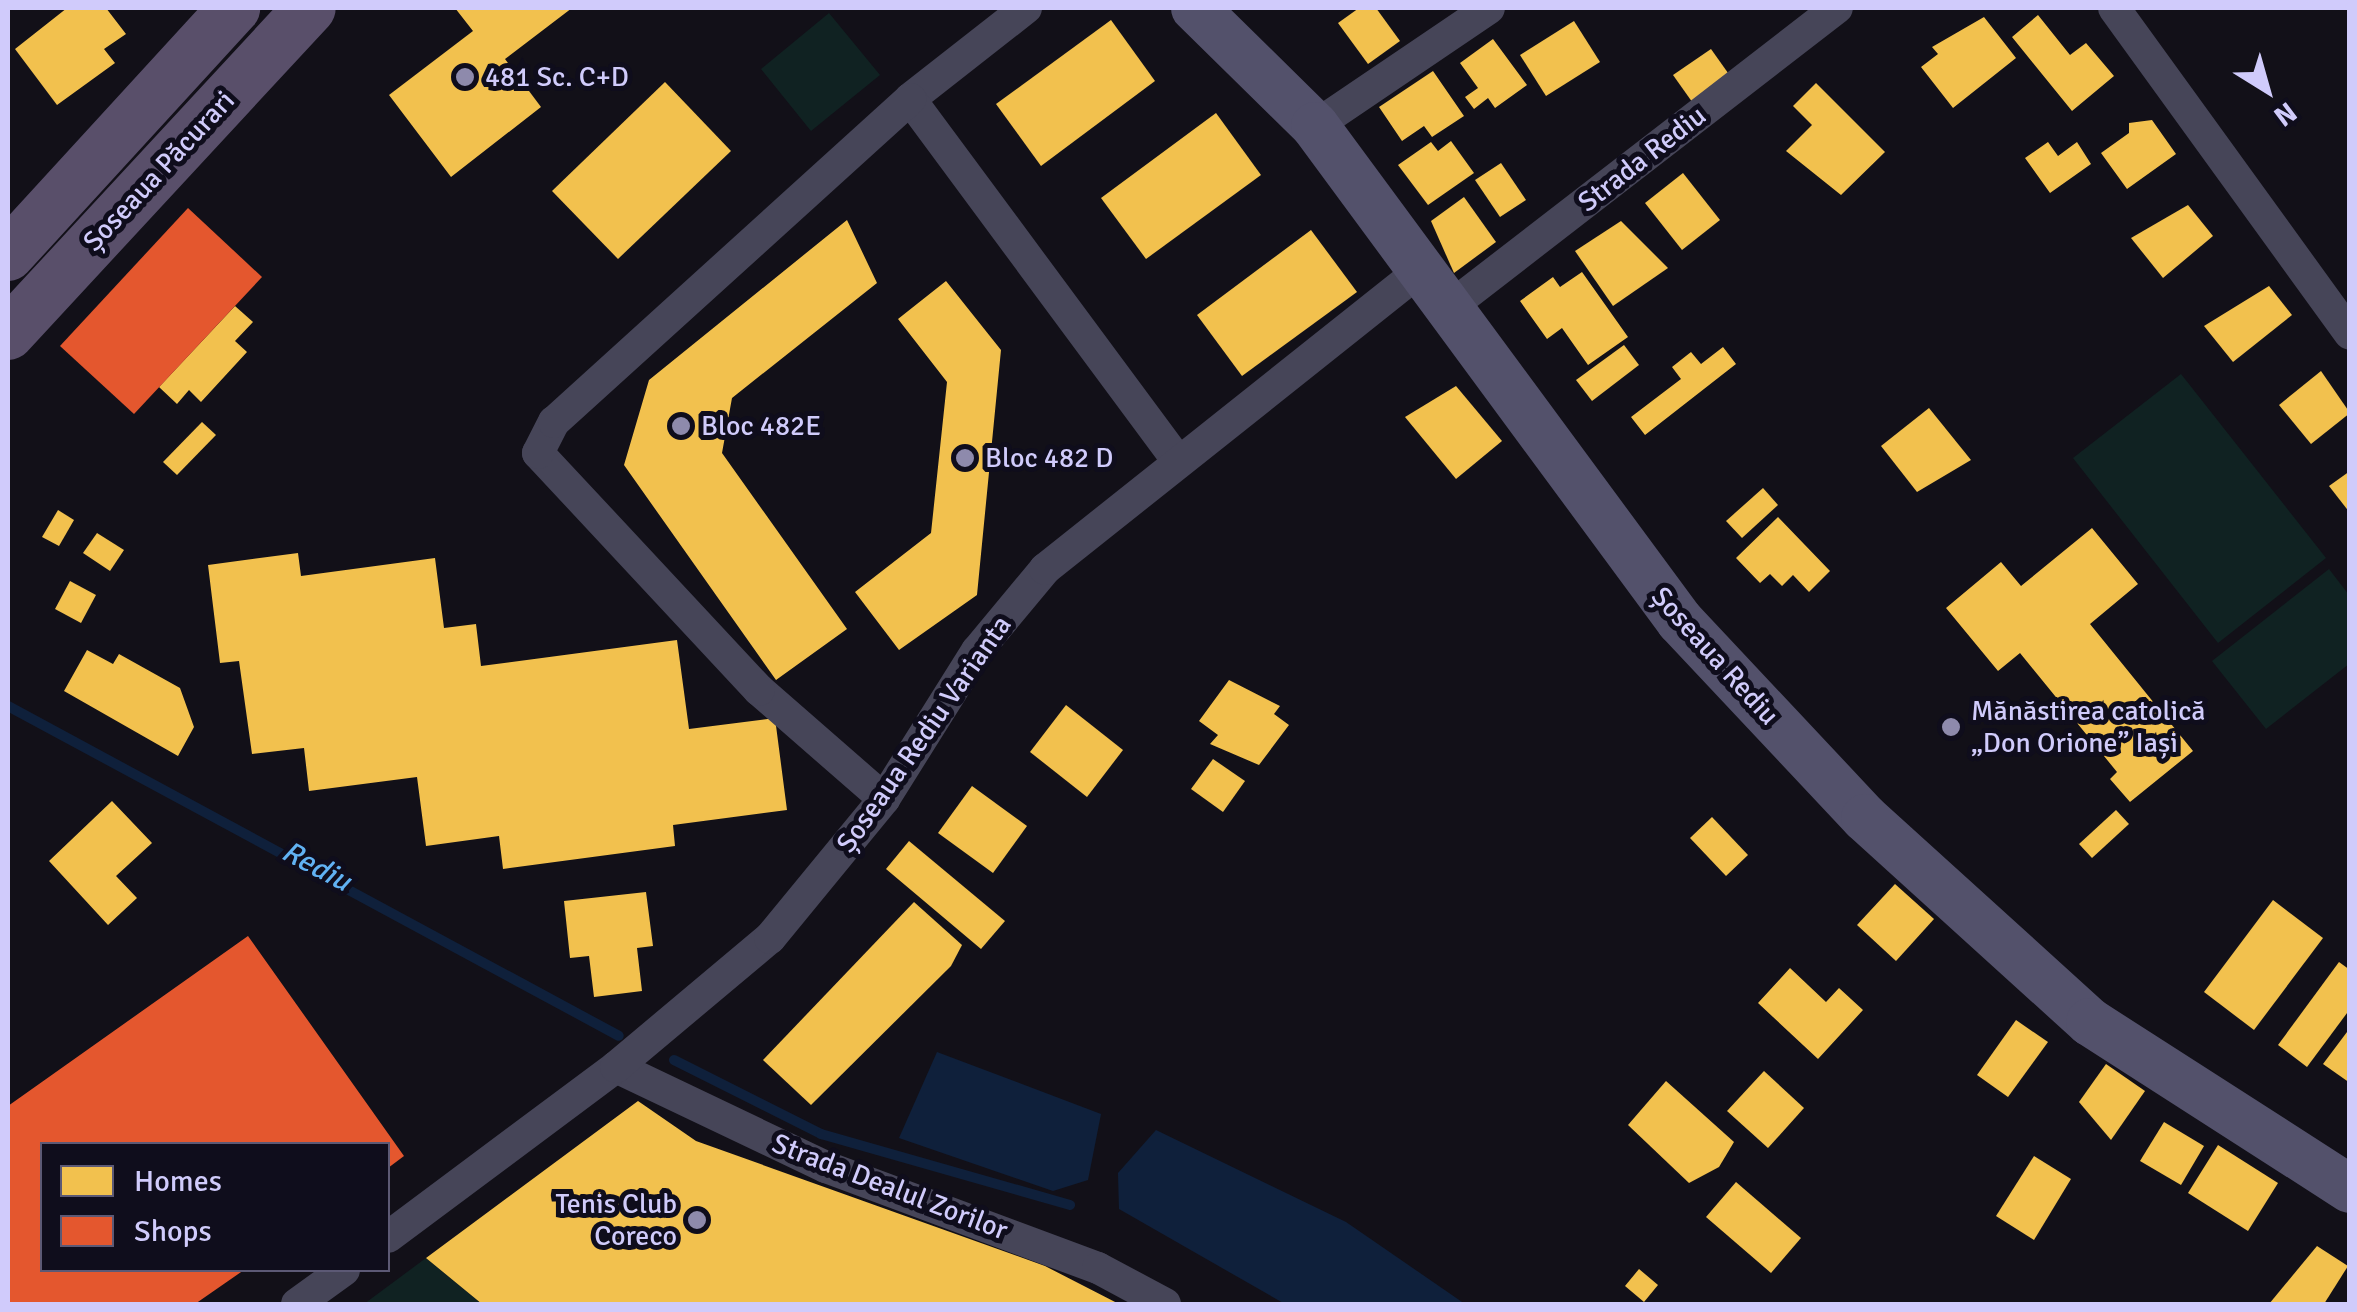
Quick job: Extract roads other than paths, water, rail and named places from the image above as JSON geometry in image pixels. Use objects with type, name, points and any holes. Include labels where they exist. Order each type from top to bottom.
[{"type":"main road","name":"Șoseaua Păcurari","points":[[8,255],[234,8]]},
{"type":"main road","name":"Șoseaua Păcurari","points":[[8,334],[310,8]]},
{"type":"main road","name":"Șoseaua Rediu","points":[[1195,8],[1315,126],[1446,310],[1680,621],[1864,818],[2090,1022],[2350,1189]]},
{"type":"street","points":[[884,798],[759,690],[538,453],[554,422],[910,99],[1026,8]]},
{"type":"street","points":[[1315,126],[1489,8]]},
{"type":"street","name":"Strada Rediu","points":[[1446,310],[1837,8]]},
{"type":"street","points":[[2114,8],[2350,334]]},
{"type":"street","points":[[910,99],[1176,458]]},
{"type":"street","name":"Șoseaua Rediu Varianta","points":[[390,1236],[616,1067],[770,938],[884,798],[977,651],[1044,569],[1176,458],[1418,272]]},
{"type":"street","name":"Strada Dealul Zorilor","points":[[616,1067],[826,1168],[1044,1246],[1164,1304]]},
{"type":"street","points":[[297,1304],[341,1272]]},
{"type":"water","points":[[937,1052],[1101,1114],[1088,1180],[1053,1191],[899,1138]]},
{"type":"water","points":[[1156,1130],[1346,1222],[1465,1304],[1285,1304],[1119,1209],[1118,1173]]},
{"type":"waterway","name":"Rediu","points":[[8,706],[619,1036]]},
{"type":"waterway","name":"Rediu","points":[[674,1060],[821,1134],[1070,1205]]},
{"type":"place","name":"481 Sc. C+D","points":[[465,77]]},
{"type":"place","name":"Bloc 482E","points":[[681,426]]},
{"type":"place","name":"Bloc 482 D","points":[[965,458]]},
{"type":"place","name":"Mănăstirea catolică „Don Orione” Iași","points":[[1951,727]]},
{"type":"place","name":"Tenis Club Coreco","points":[[697,1220]]}]
